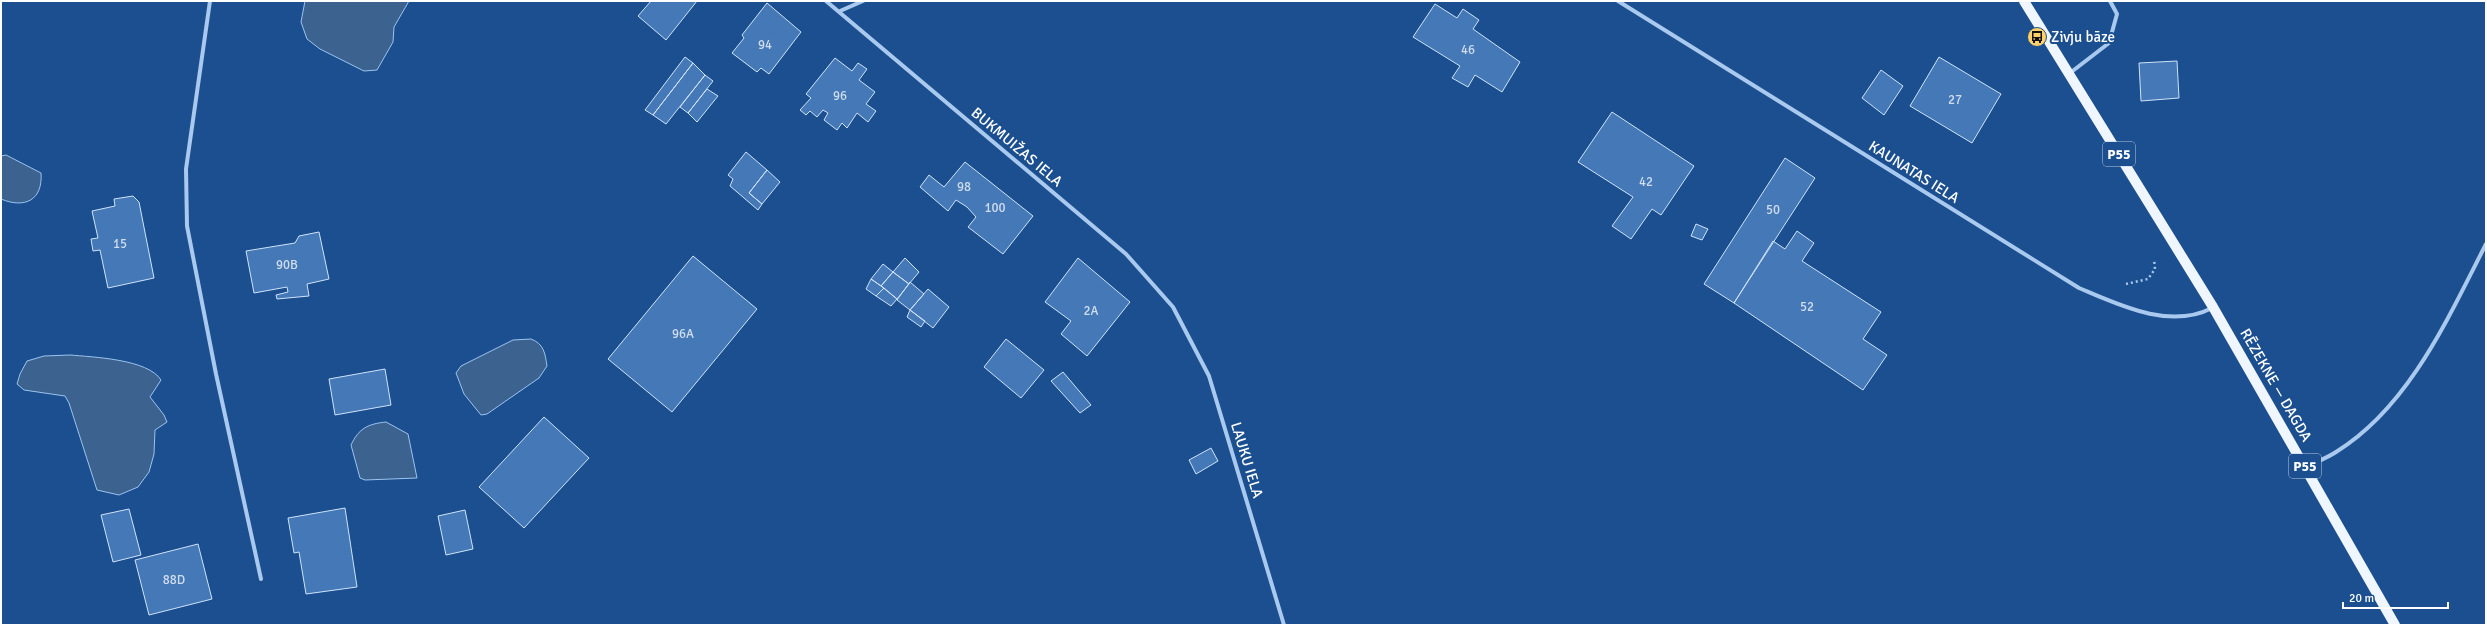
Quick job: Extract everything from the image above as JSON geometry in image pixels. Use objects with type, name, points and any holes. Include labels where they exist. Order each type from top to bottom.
[{"type":"main road","name":"P55","points":[[2024,1],[2070,73],[2213,307]]},
{"type":"main road","name":"RĒZEKNE — DAGDA","points":[[2213,307],[2306,467],[2395,625]]},
{"type":"street","points":[[210,1],[186,169],[187,226],[216,374],[261,579]]},
{"type":"street","name":"BUKMUIŽAS IELA","points":[[826,1],[840,11],[1126,254],[1173,307]]},
{"type":"street","points":[[840,11],[863,1]]},
{"type":"street","name":"KAUNATAS IELA","points":[[1618,1],[2079,288],[2122,307],[2163,316],[2187,317],[2200,314],[2213,307]]},
{"type":"street","points":[[2070,73],[2109,43],[2117,14],[2110,1]]},
{"type":"street","points":[[2306,467],[2336,453],[2351,442],[2394,401],[2428,351],[2486,244]]},
{"type":"street","name":"LAUKU IELA","points":[[1173,307],[1209,376],[1284,625]]},
{"type":"path","points":[[2118,283],[2124,285],[2148,280],[2155,269],[2154,260],[2150,253]]},
{"type":"water","points":[[305,1],[409,1],[394,27],[393,42],[377,70],[364,71],[320,49],[307,39],[301,22]]},
{"type":"water","points":[[6,155],[41,173],[39,190],[36,196],[31,200],[18,203],[1,199],[1,156]]},
{"type":"water","points":[[531,339],[541,346],[547,366],[539,378],[487,414],[481,415],[464,394],[456,373],[461,366],[513,340]]},
{"type":"water","points":[[70,355],[105,358],[132,363],[154,373],[161,380],[150,397],[164,415],[167,422],[155,430],[154,454],[149,472],[138,487],[119,495],[97,490],[69,403],[65,396],[24,390],[17,384],[20,374],[27,361],[44,356]]},
{"type":"water","points":[[386,422],[408,434],[417,478],[365,480],[360,478],[351,445],[357,435],[365,428],[374,424]]},
{"type":"building","points":[[651,1],[697,1],[666,40],[638,16]]},
{"type":"building","points":[[767,3],[801,32],[769,74],[761,68],[757,72],[732,53],[744,38],[742,35]]},
{"type":"building","points":[[1435,4],[1457,18],[1463,9],[1479,20],[1473,29],[1520,62],[1502,92],[1475,75],[1468,87],[1452,78],[1460,66],[1413,37]]},
{"type":"building","points":[[685,57],[693,63],[653,115],[645,110]]},
{"type":"building","points":[[1939,57],[2001,94],[1972,143],[1910,106]]},
{"type":"building","points":[[835,58],[852,71],[858,63],[867,69],[859,80],[875,92],[866,104],[876,111],[868,122],[857,113],[847,128],[842,123],[837,130],[824,120],[828,113],[823,110],[817,117],[810,111],[806,115],[800,110],[811,98],[806,94]]},
{"type":"building","points":[[2177,61],[2179,98],[2141,101],[2139,63]]},
{"type":"building","points":[[693,63],[705,75],[666,124],[653,115]]},
{"type":"building","points":[[1881,70],[1903,86],[1884,115],[1862,98]]},
{"type":"building","points":[[705,75],[713,81],[688,113],[680,107]]},
{"type":"building","points":[[707,89],[718,96],[697,122],[688,113]]},
{"type":"building","points":[[1612,112],[1694,166],[1661,215],[1652,209],[1631,239],[1612,226],[1633,197],[1578,162]]},
{"type":"building","points":[[746,152],[767,170],[749,193],[762,204],[758,210],[730,186],[733,179],[728,175]]},
{"type":"building","points":[[1785,158],[1815,178],[1734,303],[1704,284]]},
{"type":"building","points":[[965,162],[1033,216],[1003,254],[968,227],[976,217],[967,207],[956,200],[948,211],[920,187],[929,175],[944,187]]},
{"type":"building","points":[[767,170],[780,182],[762,204],[749,193]]},
{"type":"building","points":[[133,196],[139,202],[154,278],[108,288],[100,250],[93,251],[91,239],[98,238],[92,211],[115,206],[114,199]]},
{"type":"building","points":[[1696,224],[1708,229],[1702,240],[1691,236]]},
{"type":"building","points":[[1797,231],[1814,243],[1802,261],[1881,312],[1863,339],[1887,355],[1863,390],[1734,303],[1773,241],[1785,249]]},
{"type":"building","points":[[319,232],[329,279],[307,284],[309,296],[277,299],[276,295],[288,292],[287,287],[254,293],[246,251],[295,243],[299,236]]},
{"type":"building","points":[[693,256],[757,309],[672,412],[608,359]]},
{"type":"building","points":[[905,258],[919,272],[909,284],[893,272]]},
{"type":"building","points":[[1078,258],[1130,302],[1087,356],[1061,334],[1071,321],[1045,302]]},
{"type":"building","points":[[883,264],[893,272],[881,286],[871,279]]},
{"type":"building","points":[[893,272],[909,284],[897,299],[881,286]]},
{"type":"building","points":[[871,279],[884,288],[876,296],[866,289]]},
{"type":"building","points":[[910,282],[924,294],[910,310],[897,300]]},
{"type":"building","points":[[884,288],[897,299],[891,306],[876,296]]},
{"type":"building","points":[[928,289],[949,307],[933,328],[910,310]]},
{"type":"building","points":[[910,310],[925,321],[921,327],[907,317]]},
{"type":"building","points":[[1006,339],[1044,370],[1021,398],[984,367]]},
{"type":"building","points":[[385,369],[391,405],[335,415],[329,379]]},
{"type":"building","points":[[1063,372],[1091,405],[1080,413],[1051,381]]},
{"type":"building","points":[[544,417],[589,458],[524,528],[479,487]]},
{"type":"building","points":[[1211,448],[1218,461],[1196,474],[1189,460]]},
{"type":"building","points":[[345,508],[357,587],[306,594],[299,552],[294,553],[288,518]]},
{"type":"building","points":[[129,509],[141,555],[113,562],[101,515]]},
{"type":"building","points":[[465,510],[473,549],[446,555],[438,516]]},
{"type":"building","points":[[198,544],[212,599],[149,615],[135,560]]},
{"type":"place","name":"Zivju bāze","points":[[2037,37]]}]
